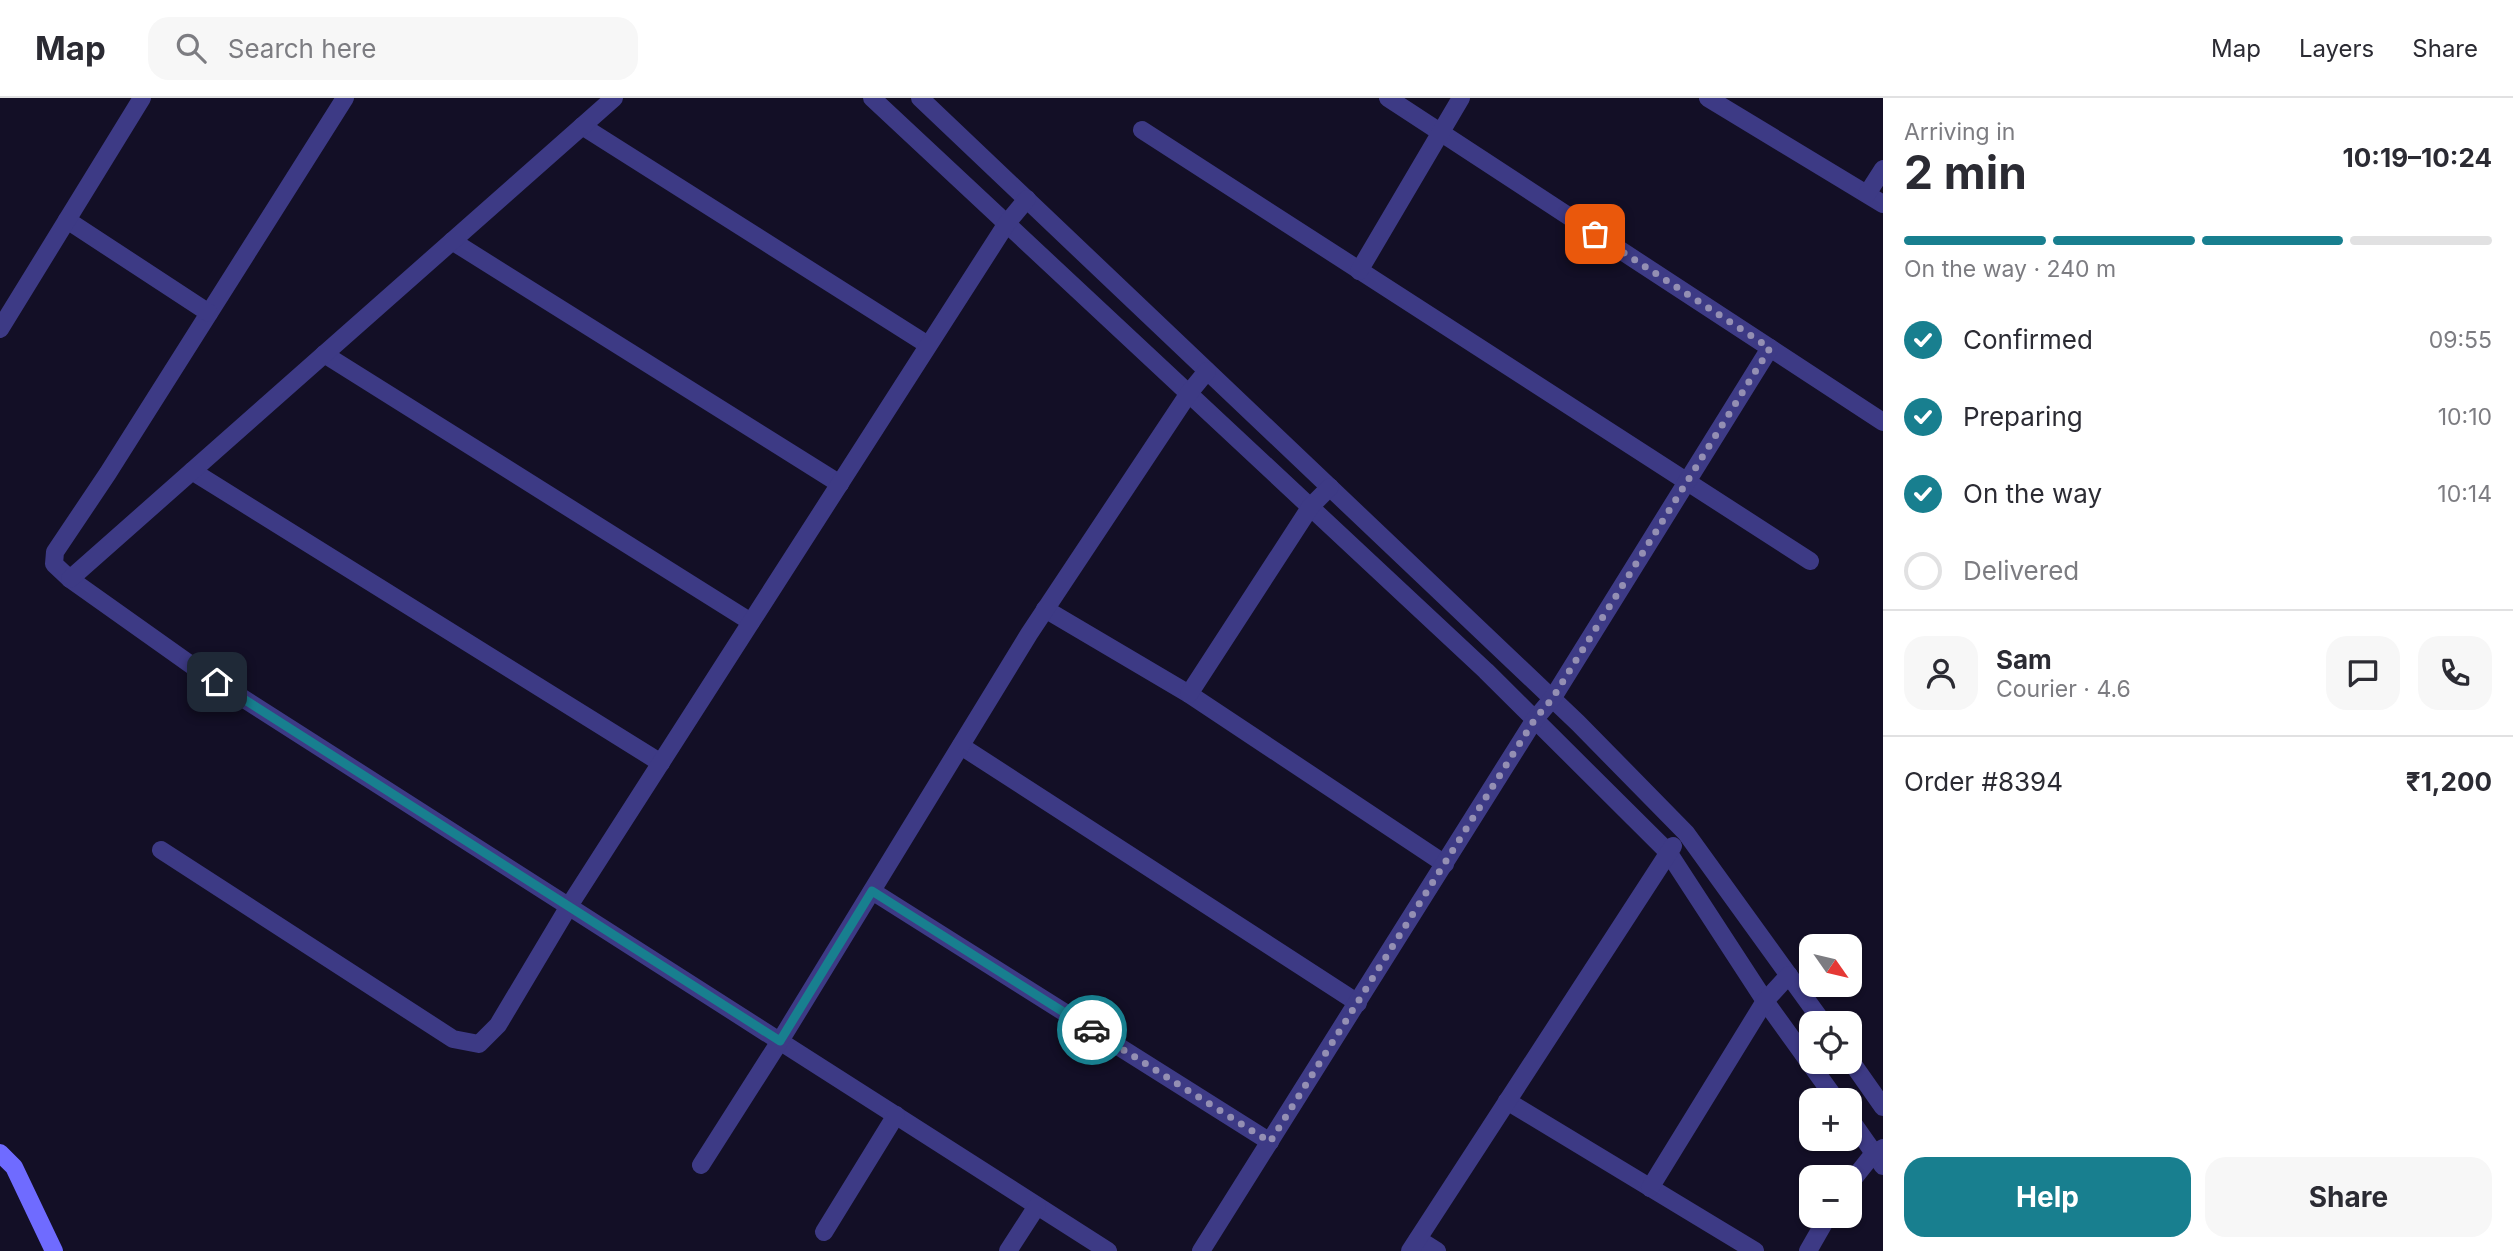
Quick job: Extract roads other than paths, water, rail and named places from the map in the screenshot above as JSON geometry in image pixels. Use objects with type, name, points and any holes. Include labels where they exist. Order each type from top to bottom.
[{"type":"street","points":[[0,329],[142,98]]},
{"type":"street","points":[[345,98],[55,552],[54,564],[70,579],[194,667],[1108,1251]]},
{"type":"street","points":[[70,579],[614,98]]},
{"type":"street","points":[[872,98],[1311,506],[1535,719],[1668,852],[1765,1001],[1828,1088]]},
{"type":"street","points":[[920,98],[1552,699],[1686,833],[1815,1011]]},
{"type":"street","points":[[1388,98],[1883,422]]},
{"type":"street","points":[[1359,271],[1461,98]]},
{"type":"street","points":[[1707,98],[1883,204]]},
{"type":"street","points":[[582,126],[928,345]]},
{"type":"street","points":[[1142,130],[1810,561]]},
{"type":"street","points":[[1867,194],[1883,169]]},
{"type":"street","points":[[161,850],[453,1039],[479,1044],[498,1025],[569,906],[928,345],[1007,223],[1027,199]]},
{"type":"street","points":[[66,220],[209,313]]},
{"type":"street","points":[[452,241],[840,484]]},
{"type":"street","points":[[1201,1251],[1535,719],[1552,699],[1770,348]]},
{"type":"street","points":[[324,354],[751,622]]},
{"type":"street","points":[[701,1165],[1045,609],[1189,393],[1207,371]]},
{"type":"street","points":[[192,471],[661,763]]},
{"type":"street","points":[[1188,694],[1311,506],[1330,487]]},
{"type":"street","points":[[1045,609],[1188,694],[1445,864]]},
{"type":"street","points":[[961,746],[1358,1003]]},
{"type":"street","points":[[1437,1251],[1414,1245],[1668,852],[1686,833]]},
{"type":"street","points":[[872,891],[1270,1142]]},
{"type":"street","points":[[1650,1188],[1765,1001],[1789,975]]},
{"type":"street","points":[[1860,1074],[1883,1107]]},
{"type":"street","points":[[1507,1101],[1755,1251]]},
{"type":"street","points":[[824,1232],[896,1115]]},
{"type":"street","points":[[1862,1134],[1880,1156],[1862,1172]]},
{"type":"street","points":[[0,1153],[14,1167],[54,1251]]},
{"type":"street","points":[[1008,1251],[1037,1206]]},
{"type":"street","points":[[1808,1251],[1821,1228]]}]
